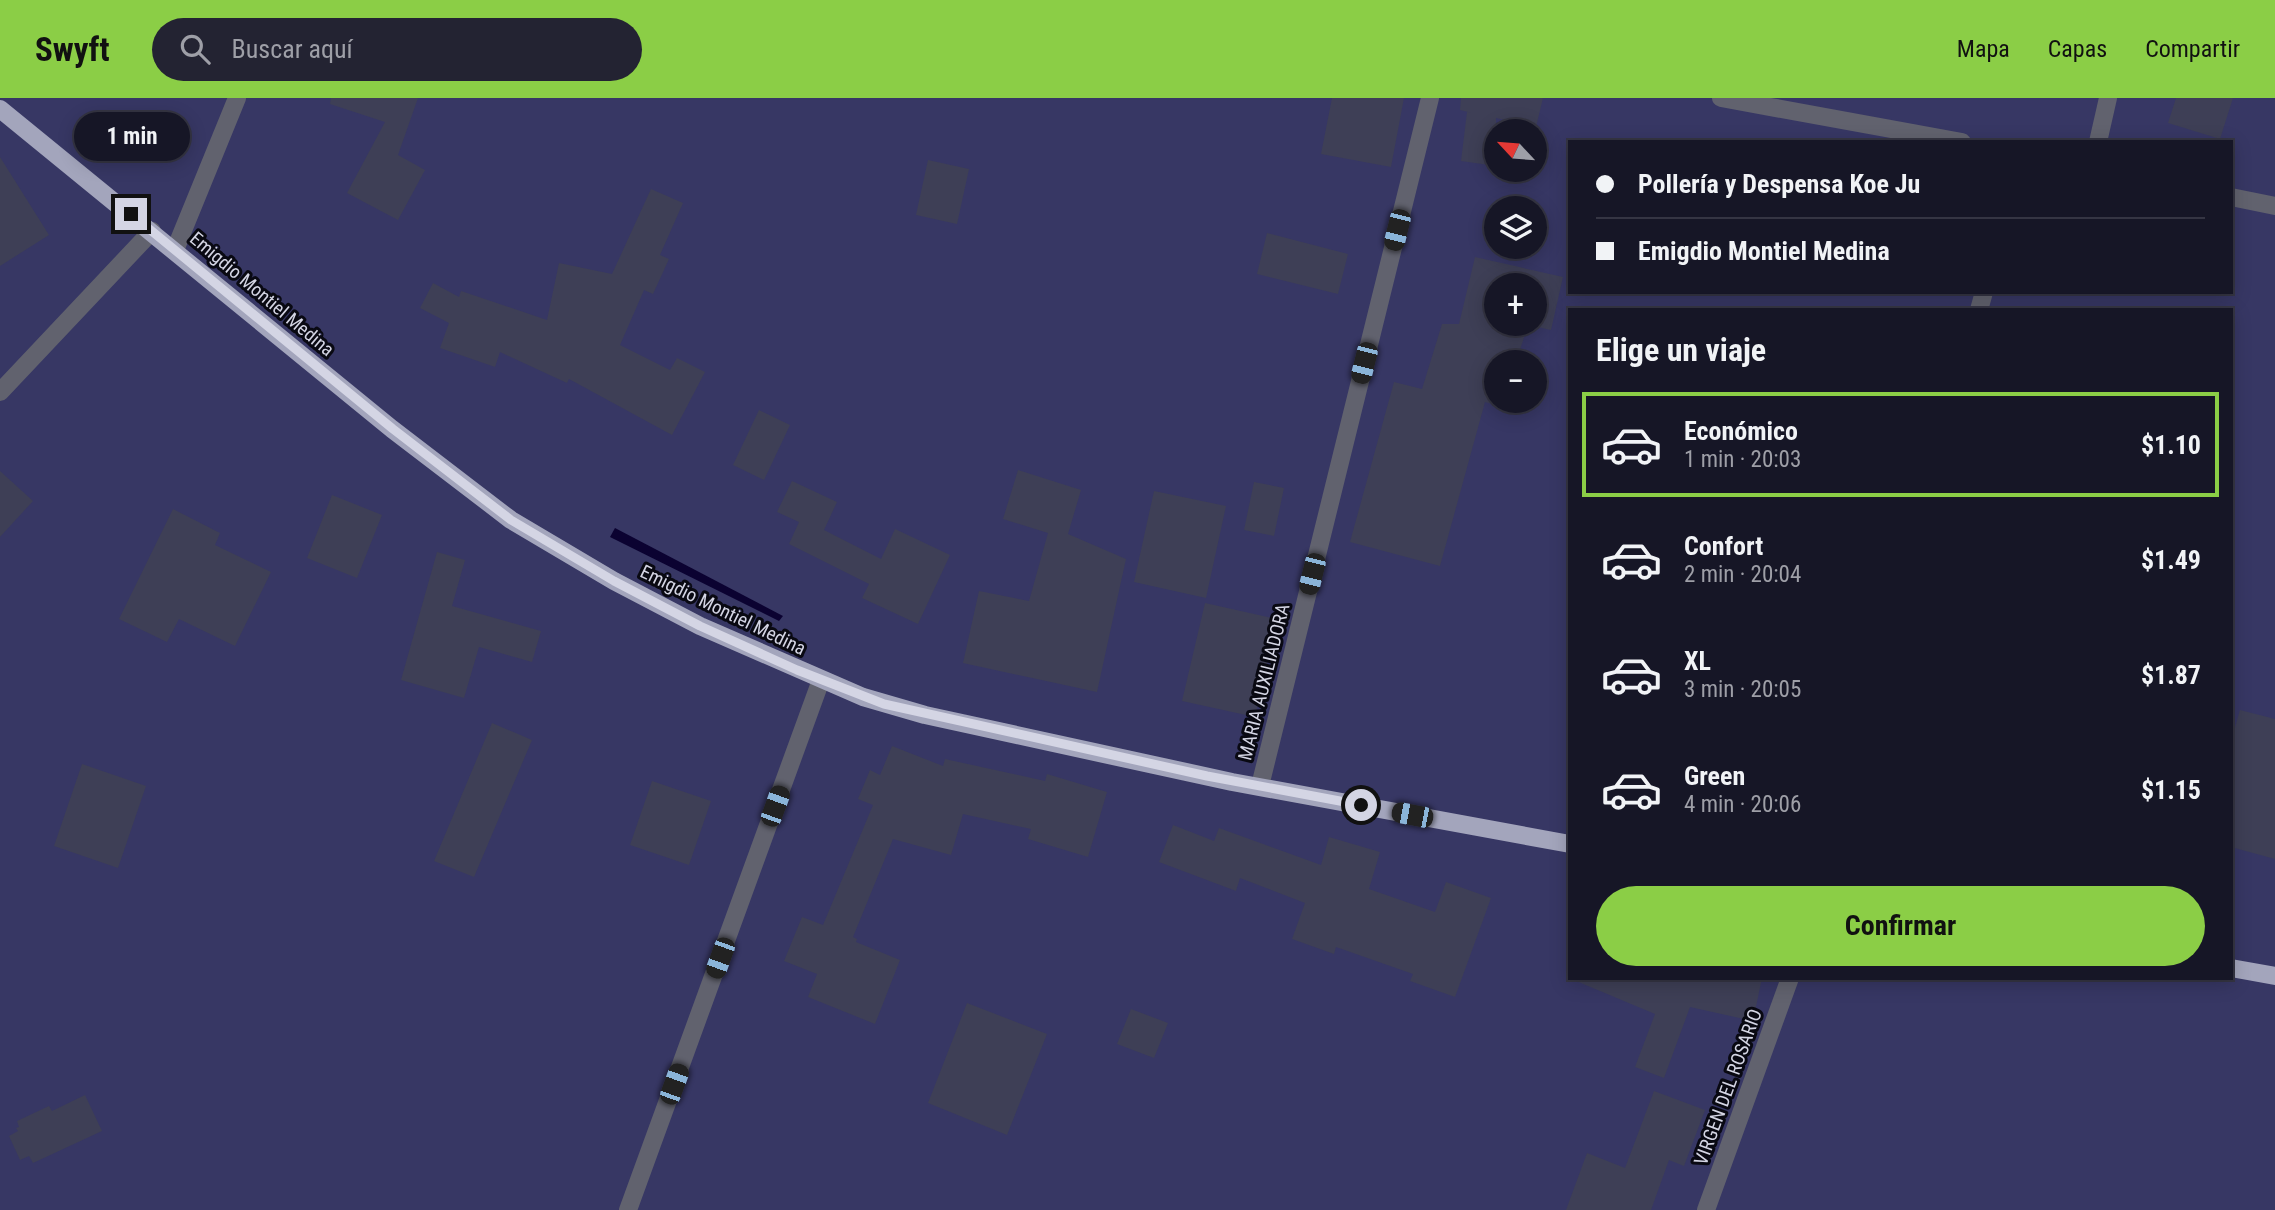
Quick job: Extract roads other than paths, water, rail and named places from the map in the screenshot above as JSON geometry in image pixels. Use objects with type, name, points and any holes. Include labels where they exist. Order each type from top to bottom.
[{"type":"main road","name":"Emigdio Montiel Medina","points":[[0,109],[393,429],[511,520],[653,602],[821,680],[884,704],[1260,786],[1568,844]]},
{"type":"main road","points":[[2233,968],[2275,976]]},
{"type":"street","points":[[175,250],[237,98]]},
{"type":"street","name":"MARIA AUXILIADORA","points":[[1260,786],[1430,98]]},
{"type":"street","points":[[1721,98],[1951,140]]},
{"type":"street","points":[[2098,140],[2108,98]]},
{"type":"street","points":[[2233,197],[2275,206]]},
{"type":"street","points":[[0,392],[152,231]]},
{"type":"street","points":[[628,1210],[821,680]]},
{"type":"street","name":"VIRGEN DEL ROSARIO","points":[[1706,1210],[1789,980]]}]
